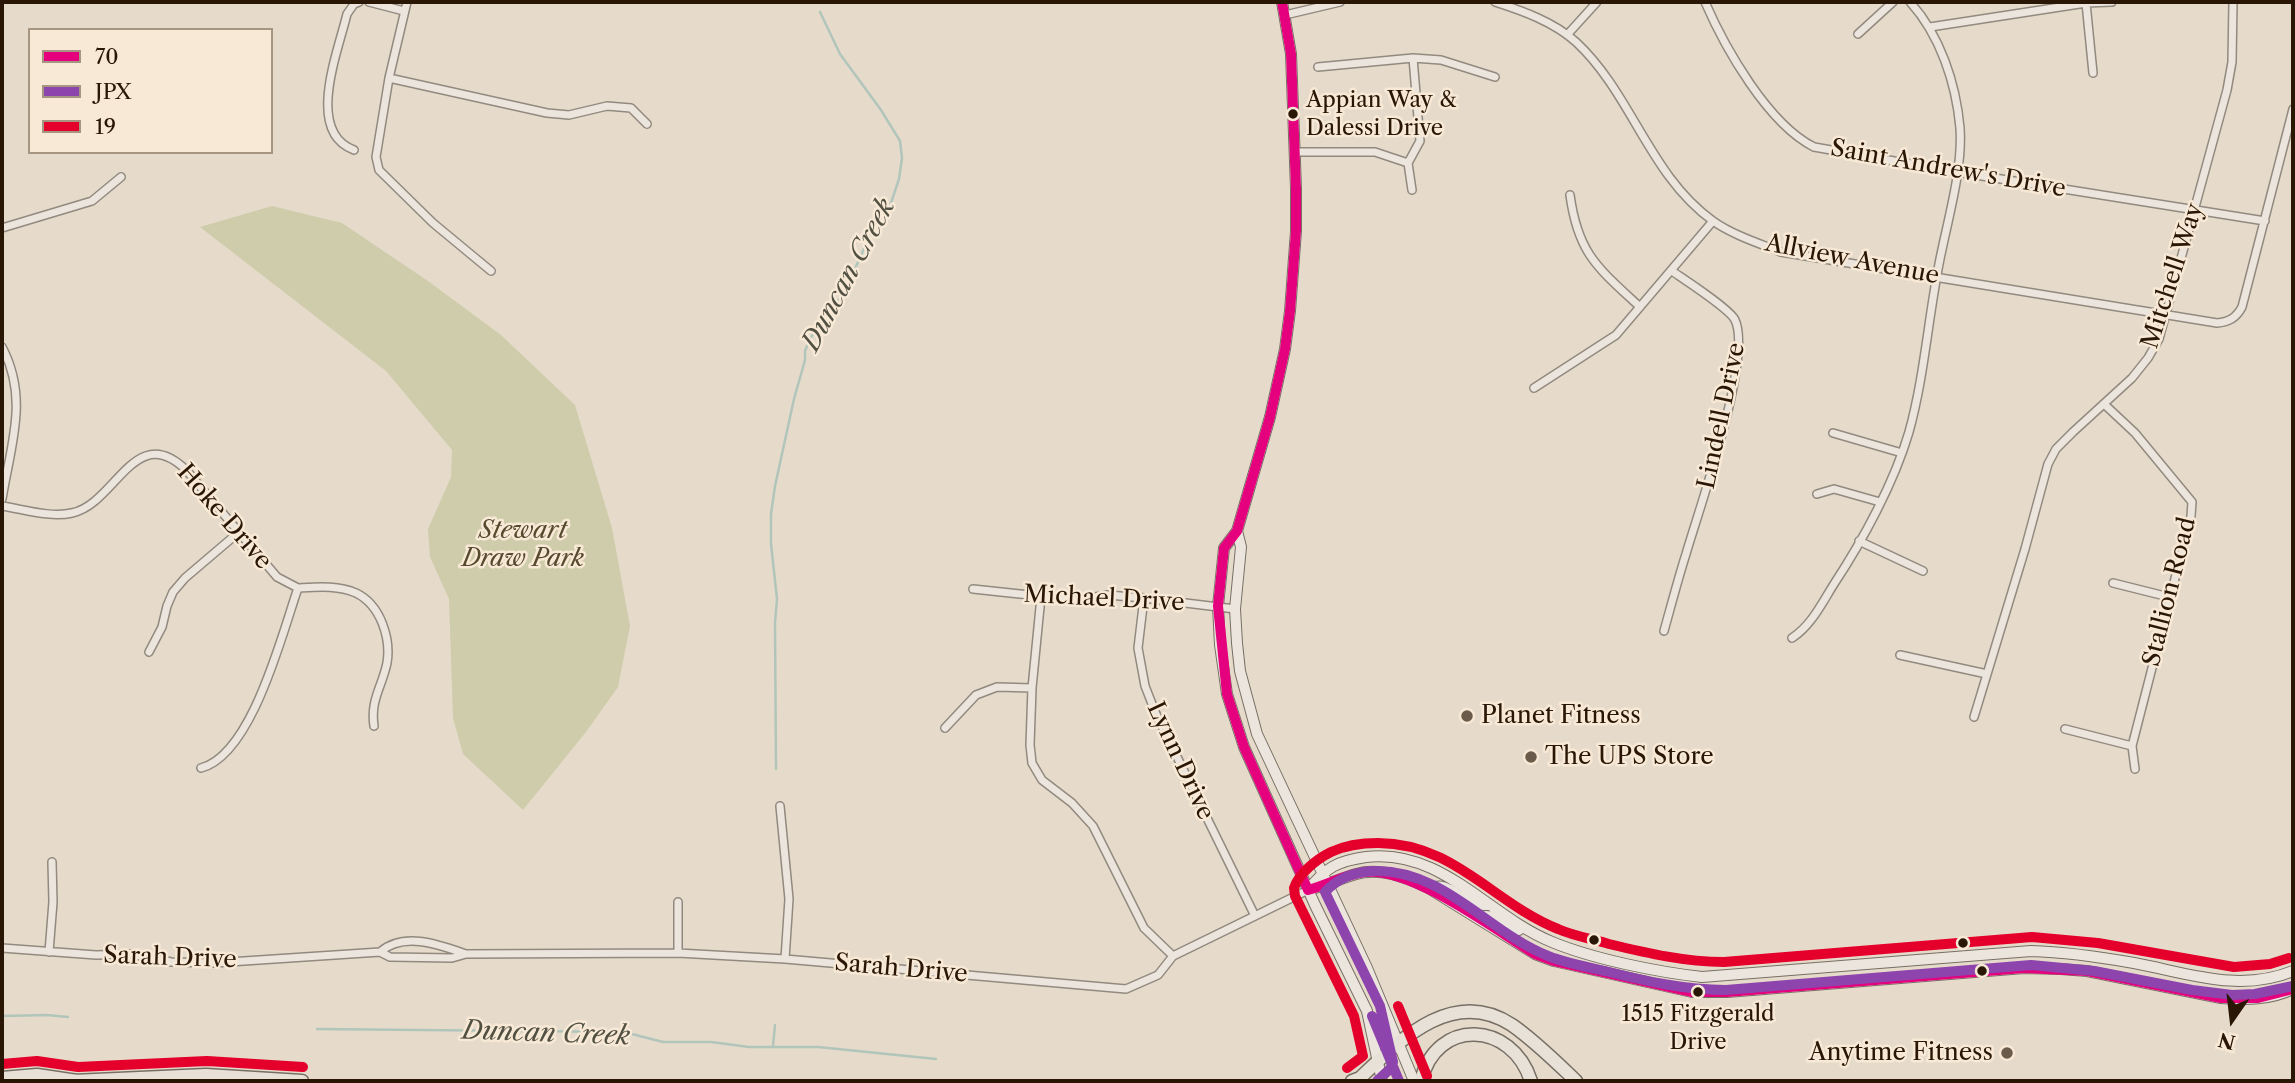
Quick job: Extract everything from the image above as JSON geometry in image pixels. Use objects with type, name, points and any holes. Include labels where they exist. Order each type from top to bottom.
[{"type":"highway","points":[[1352,1081],[1360,1079],[1399,1041],[1427,1024],[1463,1011],[1483,1013],[1510,1024],[1525,1034],[1576,1081]]},
{"type":"highway","points":[[1420,1081],[1433,1054],[1449,1040],[1464,1035],[1484,1034],[1504,1042],[1520,1057],[1531,1081]]},
{"type":"highway","points":[[2,1078],[37,1075],[75,1081],[206,1075],[302,1081]]},
{"type":"main road","points":[[1282,2],[1291,54],[1295,152],[1296,230],[1290,311],[1285,349],[1270,417],[1237,531],[1224,548],[1218,606],[1220,645],[1225,683],[1244,747],[1308,890],[1367,1011],[1382,1081]]},
{"type":"main road","points":[[1237,531],[1241,547],[1235,609],[1240,671],[1257,734],[1323,872],[1399,1041],[1414,1081]]},
{"type":"main road","points":[[1308,890],[1323,872],[1356,859],[1395,856],[1440,871],[1549,941],[1674,973],[1702,976],[2031,951],[2078,954],[2224,982],[2263,981],[2293,971]]},
{"type":"main road","points":[[1308,890],[1329,886],[1359,873],[1376,872],[1413,880],[1535,954],[1554,961],[1692,992],[1761,990],[2024,968],[2087,971],[2244,1000],[2266,998],[2293,989]]},
{"type":"main road","points":[[1430,889],[1435,886],[1447,888],[1474,904],[1491,905]]},
{"type":"main road","points":[[1477,918],[1484,914],[1521,931],[1534,933]]},
{"type":"street","points":[[354,150],[334,137],[327,118],[327,98],[347,14],[354,4],[359,2]]},
{"type":"street","points":[[369,2],[404,11]]},
{"type":"street","points":[[407,2],[389,78],[376,157],[379,170],[433,223],[491,271]]},
{"type":"street","points":[[1285,15],[1340,2]]},
{"type":"street","name":"Allview Avenue","points":[[1495,2],[1540,19],[1577,43],[1606,78],[1661,168],[1684,195],[1713,221],[1743,238],[1781,252],[2217,323],[2227,322],[2237,315],[2242,307],[2264,221]]},
{"type":"street","points":[[1567,35],[1597,2]]},
{"type":"street","name":"Saint Andrew's Drive","points":[[1704,2],[1733,58],[1777,119],[1802,141],[1829,150],[2264,221]]},
{"type":"street","points":[[1857,34],[1892,2]]},
{"type":"street","points":[[1792,638],[1804,630],[1843,570],[1880,502],[1910,428],[1957,172],[1960,130],[1948,70],[1930,27],[1910,2]]},
{"type":"street","points":[[1930,27],[2085,3],[2112,2]]},
{"type":"street","name":"Mitchell Way","points":[[1974,716],[2048,464],[2056,449],[2132,378],[2159,339],[2227,90],[2232,62],[2233,2]]},
{"type":"street","points":[[2085,3],[2093,73]]},
{"type":"street","points":[[1412,190],[1408,163],[1420,141],[1413,58]]},
{"type":"street","points":[[1318,67],[1413,58],[1441,60],[1495,77]]},
{"type":"street","points":[[389,78],[547,113],[569,115],[607,106],[631,108],[647,124]]},
{"type":"street","points":[[2264,221],[2293,108]]},
{"type":"street","points":[[1295,152],[1375,152],[1408,163]]},
{"type":"street","points":[[2,228],[92,201],[121,177]]},
{"type":"street","points":[[1570,195],[1574,224],[1581,242],[1601,270],[1640,307]]},
{"type":"street","points":[[1534,387],[1616,335],[1713,221]]},
{"type":"street","name":"Lindell Drive","points":[[1664,631],[1686,551],[1701,509],[1732,392],[1740,349],[1740,333],[1734,316],[1672,271]]},
{"type":"street","points":[[2,347],[15,378],[18,410],[2,499]]},
{"type":"street","name":"Stallion Road","points":[[2104,404],[2136,433],[2192,502],[2191,516],[2133,746],[2135,769]]},
{"type":"street","points":[[1833,433],[1902,453]]},
{"type":"street","name":"Hoke Drive","points":[[2,506],[55,514],[73,513],[97,499],[140,458],[150,454],[161,455],[177,461],[277,577],[298,588]]},
{"type":"street","points":[[1816,495],[1833,489],[1880,502]]},
{"type":"street","points":[[149,652],[162,628],[173,592],[239,533]]},
{"type":"street","points":[[1859,541],[1923,571]]},
{"type":"street","points":[[2113,583],[2169,597]]},
{"type":"street","points":[[201,768],[214,765],[231,746],[257,706],[298,588],[327,587],[357,594],[372,607],[382,621],[388,643],[387,663],[372,711],[374,726]]},
{"type":"street","name":"Michael Drive","points":[[973,589],[1076,600],[1108,596],[1144,598],[1235,609]]},
{"type":"street","points":[[1041,597],[1032,688],[1032,763],[1042,780],[1072,803],[1093,826],[1143,928],[1173,957]]},
{"type":"street","name":"Lynn Drive","points":[[1144,598],[1138,648],[1145,686],[1156,714],[1255,916]]},
{"type":"street","points":[[1900,655],[1987,674]]},
{"type":"street","points":[[945,728],[976,695],[997,687],[1032,688]]},
{"type":"street","points":[[2065,729],[2133,746]]},
{"type":"street","points":[[780,806],[789,899],[785,959]]},
{"type":"street","points":[[48,952],[53,902],[52,862]]},
{"type":"street","name":"Sarah Drive","points":[[380,951],[390,957],[444,958],[466,954],[678,953],[785,959],[1126,989],[1158,975],[1173,957],[1308,890]]},
{"type":"street","points":[[678,902],[678,953]]},
{"type":"street","name":"Sarah Drive","points":[[2,948],[131,954],[171,962],[214,963],[380,951],[390,943],[407,941],[441,945],[466,954]]},
{"type":"green space","name":"Stewart Draw Park","points":[[272,206],[342,223],[428,281],[501,335],[575,405],[612,528],[630,626],[618,687],[586,732],[523,810],[463,754],[453,718],[449,599],[430,557],[428,529],[451,477],[452,450],[386,371],[200,227]]},
{"type":"waterway","name":"Duncan Creek","points":[[776,769],[777,599],[771,544],[775,486],[805,351],[811,337],[845,291],[871,233],[889,209],[899,179],[902,158],[900,141],[840,54],[820,12]]},
{"type":"waterway","name":"Duncan Creek","points":[[2,1016],[68,1017]]},
{"type":"waterway","name":"Duncan Creek","points":[[773,1046],[775,1025]]},
{"type":"waterway","name":"Duncan Creek","points":[[317,1029],[624,1032],[663,1042],[711,1042],[749,1047],[818,1047],[936,1059]]},
{"type":"transit line","name":"70","points":[[1282,2],[1291,54],[1296,189],[1290,311],[1285,349],[1270,417],[1237,531],[1224,548],[1218,606],[1227,694],[1244,747],[1308,890],[1358,873],[1384,873],[1429,889],[1535,954],[1554,961],[1692,992],[1727,992],[2024,968],[2087,971],[2221,998],[2258,998],[2293,989]]},
{"type":"transit line","name":"19","points":[[1347,1068],[1363,1056],[1354,1016],[1295,896],[1294,888],[1304,872],[1320,858],[1360,844],[1405,846],[1429,853],[1451,863],[1535,918],[1564,931],[1638,951],[1695,960],[1724,962],[2032,937],[2098,943],[2234,967],[2270,964],[2289,958]]},
{"type":"transit line","name":"JPX","points":[[1377,1081],[1390,1069],[1393,1062],[1380,1006],[1325,892],[1342,879],[1369,871],[1401,874],[1424,881],[1548,956],[1680,987],[1726,990],[2031,965],[2094,971],[2232,995],[2255,994],[2293,986]]},
{"type":"transit line","name":"19","points":[[1398,1006],[1427,1076]]},
{"type":"transit line","name":"JPX","points":[[1372,1016],[1399,1081]]},
{"type":"transit line","name":"19","points":[[2,1064],[37,1061],[78,1067],[207,1061],[303,1067]]},
{"type":"place","name":"Appian Way & Dalessi Drive","points":[[1293,114]]},
{"type":"place","name":"Planet Fitness","points":[[1467,716]]},
{"type":"place","name":"The UPS Store","points":[[1531,757]]},
{"type":"place","name":"1515 Fitzgerald Drive","points":[[1698,992]]},
{"type":"place","name":"Anytime Fitness","points":[[2007,1053]]}]
